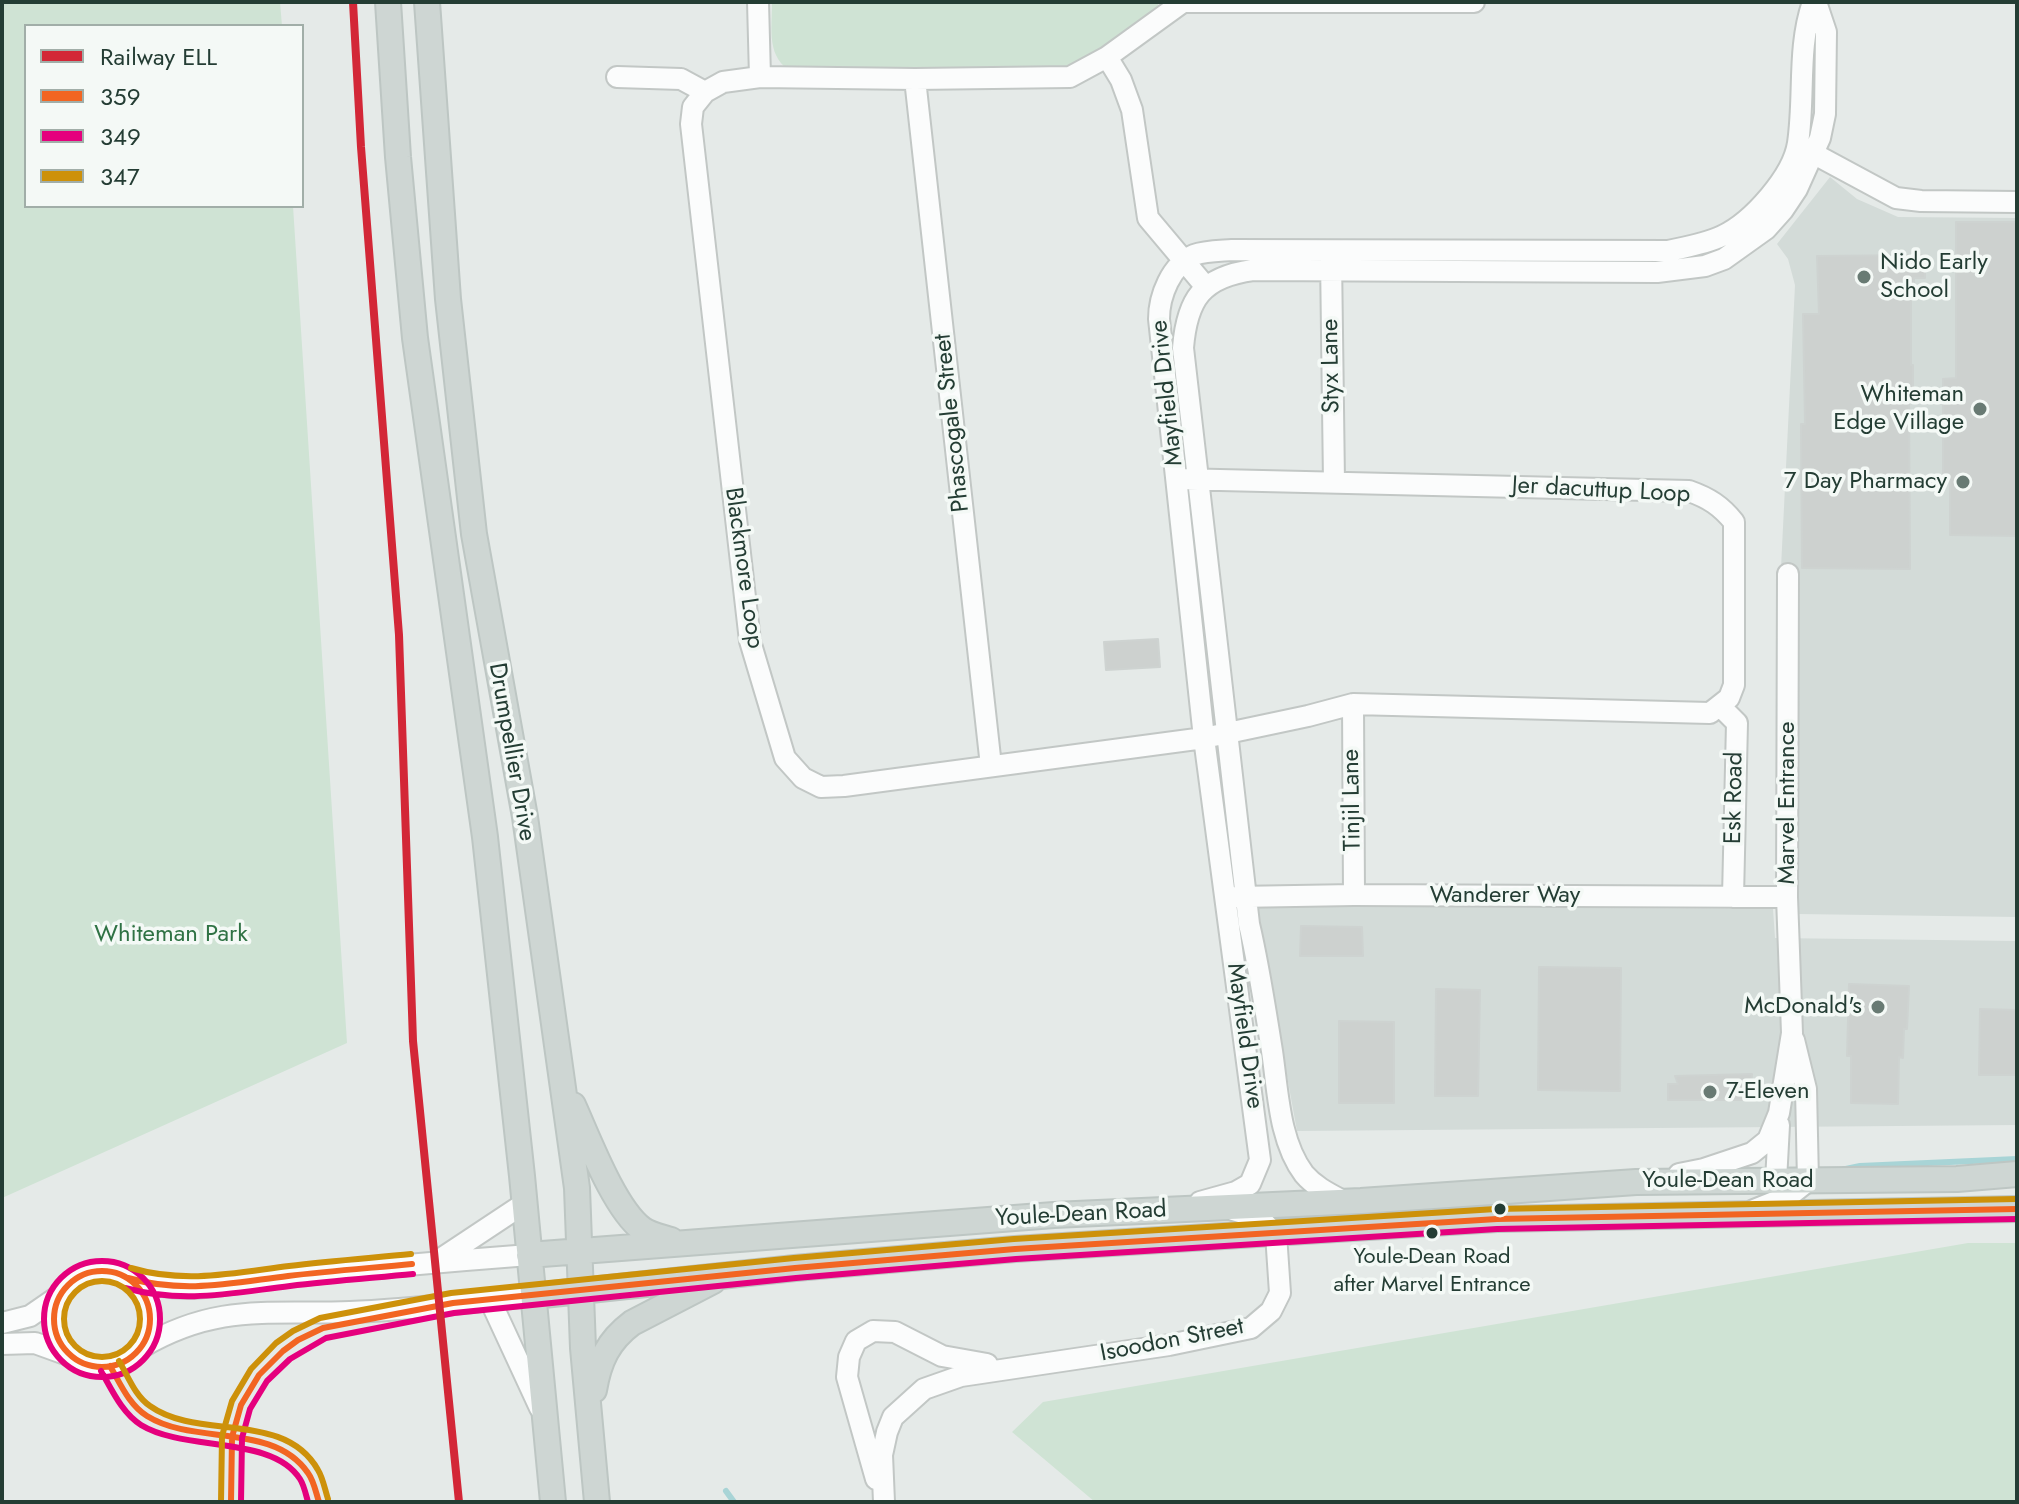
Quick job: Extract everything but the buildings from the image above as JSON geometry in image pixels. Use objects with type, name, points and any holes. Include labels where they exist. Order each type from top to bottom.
[{"type":"main road","name":"Drumpellier Drive","points":[[388,2],[398,157],[415,338],[485,837],[525,1203],[553,1502]]},
{"type":"main road","name":"Drumpellier Drive","points":[[427,2],[448,299],[471,505],[493,652],[525,817],[577,1188],[583,1348],[597,1502]]},
{"type":"main road","points":[[562,1081],[628,1216],[644,1231],[683,1244]]},
{"type":"main road","name":"Youle-Dean Road","points":[[529,1255],[1155,1209],[1345,1202],[1636,1182],[1791,1186],[2017,1174]]},
{"type":"main road","name":"Youle-Dean Road","points":[[534,1296],[1015,1249],[1497,1219],[2017,1209]]},
{"type":"main road","points":[[589,1422],[601,1359],[620,1332],[726,1275]]},
{"type":"street","points":[[758,2],[760,77]]},
{"type":"street","points":[[617,77],[681,79],[705,92],[723,82],[760,77],[1070,77],[1107,57],[1183,2],[1474,2]]},
{"type":"street","points":[[1107,57],[1121,80],[1132,110],[1148,218],[1206,287],[1224,276],[1331,260],[1668,251],[1722,236],[1748,217],[1780,184],[1806,149],[1804,28],[1814,2]]},
{"type":"street","name":"Phascogale Street","points":[[915,79],[991,766]]},
{"type":"street","name":"Blackmore Loop","points":[[705,92],[693,107],[691,124],[750,641],[785,758],[803,778],[821,787],[844,786],[1204,738]]},
{"type":"street","points":[[1806,149],[1896,198],[2017,202]]},
{"type":"street","points":[[1184,263],[1192,256],[1232,250],[1331,260]]},
{"type":"street","name":"Styx Lane","points":[[1331,260],[1334,482]]},
{"type":"street","name":"Mayfield Drive","points":[[1155,1209],[1236,1192],[1250,1184],[1260,1160],[1204,738],[1159,310],[1169,281],[1184,263]]},
{"type":"street","name":"Mayfield Drive","points":[[1206,287],[1193,299],[1186,318],[1183,348],[1246,897],[1280,1109],[1289,1146],[1305,1175],[1321,1190],[1345,1202]]},
{"type":"street","name":"Jer dacuttup Loop","points":[[1177,479],[1689,491],[1708,498],[1723,508],[1734,522],[1736,536],[1734,685],[1721,707]]},
{"type":"street","name":"Marvel Entrance","points":[[1636,1182],[1704,1169],[1752,1153],[1768,1140],[1779,1113],[1792,1033],[1787,897],[1788,574]]},
{"type":"street","points":[[1204,738],[1353,704],[1689,713],[1710,713],[1721,707]]},
{"type":"street","name":"Tinjil Lane","points":[[1353,704],[1354,895]]},
{"type":"street","name":"Esk Road","points":[[1721,707],[1737,723],[1733,897]]},
{"type":"street","name":"Wanderer Way","points":[[1224,897],[1787,897]]},
{"type":"street","name":"Marvel Entrance","points":[[1791,1186],[1806,1089],[1792,1033]]},
{"type":"street","name":"Marvel Entrance","points":[[1779,1113],[1791,1186]]},
{"type":"street","points":[[1734,1216],[1791,1186],[1805,1205],[1842,1213]]},
{"type":"street","points":[[436,1262],[525,1203]]},
{"type":"street","points":[[1221,1208],[1259,1218],[1276,1234]]},
{"type":"street","name":"Isoodon Street","points":[[882,1502],[882,1455],[887,1432],[893,1417],[924,1389],[980,1372],[1169,1345],[1251,1328],[1271,1311],[1280,1293],[1276,1234]]},
{"type":"street","points":[[2,1323],[30,1316],[59,1296],[68,1284],[81,1275],[96,1271],[113,1272],[152,1286],[216,1288],[286,1276],[529,1255]]},
{"type":"street","points":[[128,1278],[140,1288],[147,1302],[150,1317],[142,1347]]},
{"type":"street","points":[[59,1296],[54,1312],[54,1328],[60,1343],[71,1356]]},
{"type":"street","points":[[2,1344],[35,1343],[96,1367],[110,1366],[190,1325],[223,1315],[256,1311],[350,1312],[534,1296]]},
{"type":"street","points":[[490,1300],[545,1419]]},
{"type":"street","name":"Isoodon Street","points":[[882,1502],[847,1377],[849,1357],[856,1341],[873,1331],[895,1332],[942,1356],[967,1362],[1038,1365]]},
{"type":"shaded area","name":"Whiteman Edge Village","points":[[1830,177],[1857,199],[1898,217],[2017,218],[2017,917],[1797,914],[1779,608],[1795,285],[1788,259],[1777,244]]},
{"type":"shaded area","points":[[1256,906],[1773,909],[1775,938],[2017,941],[2017,1125],[1297,1131]]},
{"type":"green space","name":"Whiteman Park","points":[[2,2],[280,2],[282,24],[24,24],[24,208],[293,208],[347,1043],[2,1198]]},
{"type":"green space","points":[[772,2],[1159,2],[1154,17],[1084,67],[793,73],[784,67],[774,51]]},
{"type":"green space","points":[[1968,1243],[2017,1243],[2017,1502],[1095,1502],[1012,1432],[1043,1402]]},
{"type":"waterway","points":[[1841,1170],[1860,1166],[2017,1159]]},
{"type":"waterway","points":[[726,1491],[734,1502]]},
{"type":"rail line","name":"ELL","points":[[353,2],[361,147],[399,635],[413,1041],[459,1502]]},
{"type":"transit line","name":"347","points":[[221,1502],[222,1436],[232,1401],[251,1369],[276,1343],[320,1318],[451,1293],[1014,1239],[1496,1209],[2017,1199]]},
{"type":"transit line","name":"359","points":[[231,1502],[232,1437],[241,1405],[259,1375],[283,1351],[323,1328],[453,1303],[1015,1249],[1497,1219],[2017,1209]]},
{"type":"transit line","name":"349","points":[[241,1502],[242,1438],[250,1409],[267,1381],[290,1359],[326,1338],[454,1313],[1016,1259],[1497,1229],[2017,1219]]},
{"type":"transit line","name":"347","points":[[131,1268],[151,1273],[210,1276],[411,1254]]},
{"type":"transit line","name":"349","points":[[102,1261],[124,1265],[143,1278],[156,1297],[160,1319],[156,1341],[143,1360],[124,1373],[102,1377],[80,1373],[61,1360],[48,1341],[44,1319],[48,1297],[61,1278],[80,1265],[102,1261]]},
{"type":"transit line","name":"359","points":[[128,1278],[149,1283],[208,1286],[412,1264]]},
{"type":"transit line","name":"359","points":[[102,1271],[120,1275],[136,1285],[146,1301],[150,1319],[146,1337],[136,1353],[120,1363],[102,1367],[84,1363],[68,1353],[58,1337],[54,1319],[58,1301],[68,1285],[84,1275],[102,1271]]},
{"type":"transit line","name":"349","points":[[125,1288],[167,1295],[208,1296],[413,1274]]},
{"type":"transit line","name":"347","points":[[102,1281],[117,1284],[129,1292],[137,1304],[140,1319],[137,1334],[129,1346],[117,1354],[102,1357],[87,1354],[75,1346],[67,1334],[64,1319],[67,1304],[75,1292],[87,1284],[102,1281]]},
{"type":"transit line","name":"347","points":[[119,1361],[140,1397],[170,1416],[263,1433],[303,1451],[320,1473],[328,1499]]},
{"type":"transit line","name":"359","points":[[110,1366],[130,1400],[147,1416],[187,1430],[254,1440],[293,1457],[310,1476],[319,1502]]},
{"type":"transit line","name":"349","points":[[101,1371],[123,1408],[141,1425],[180,1439],[270,1456],[287,1465],[300,1479],[308,1502]]},
{"type":"place","name":"Nido Early School","points":[[1864,277]]},
{"type":"place","name":"Whiteman Edge Village","points":[[1980,409]]},
{"type":"place","name":"7 Day Pharmacy","points":[[1963,482]]},
{"type":"place","name":"McDonald's","points":[[1878,1007]]},
{"type":"place","name":"7-Eleven","points":[[1710,1092]]},
{"type":"place","name":"Youle-Dean Road after Marvel Entrance","points":[[1432,1233]]}]
